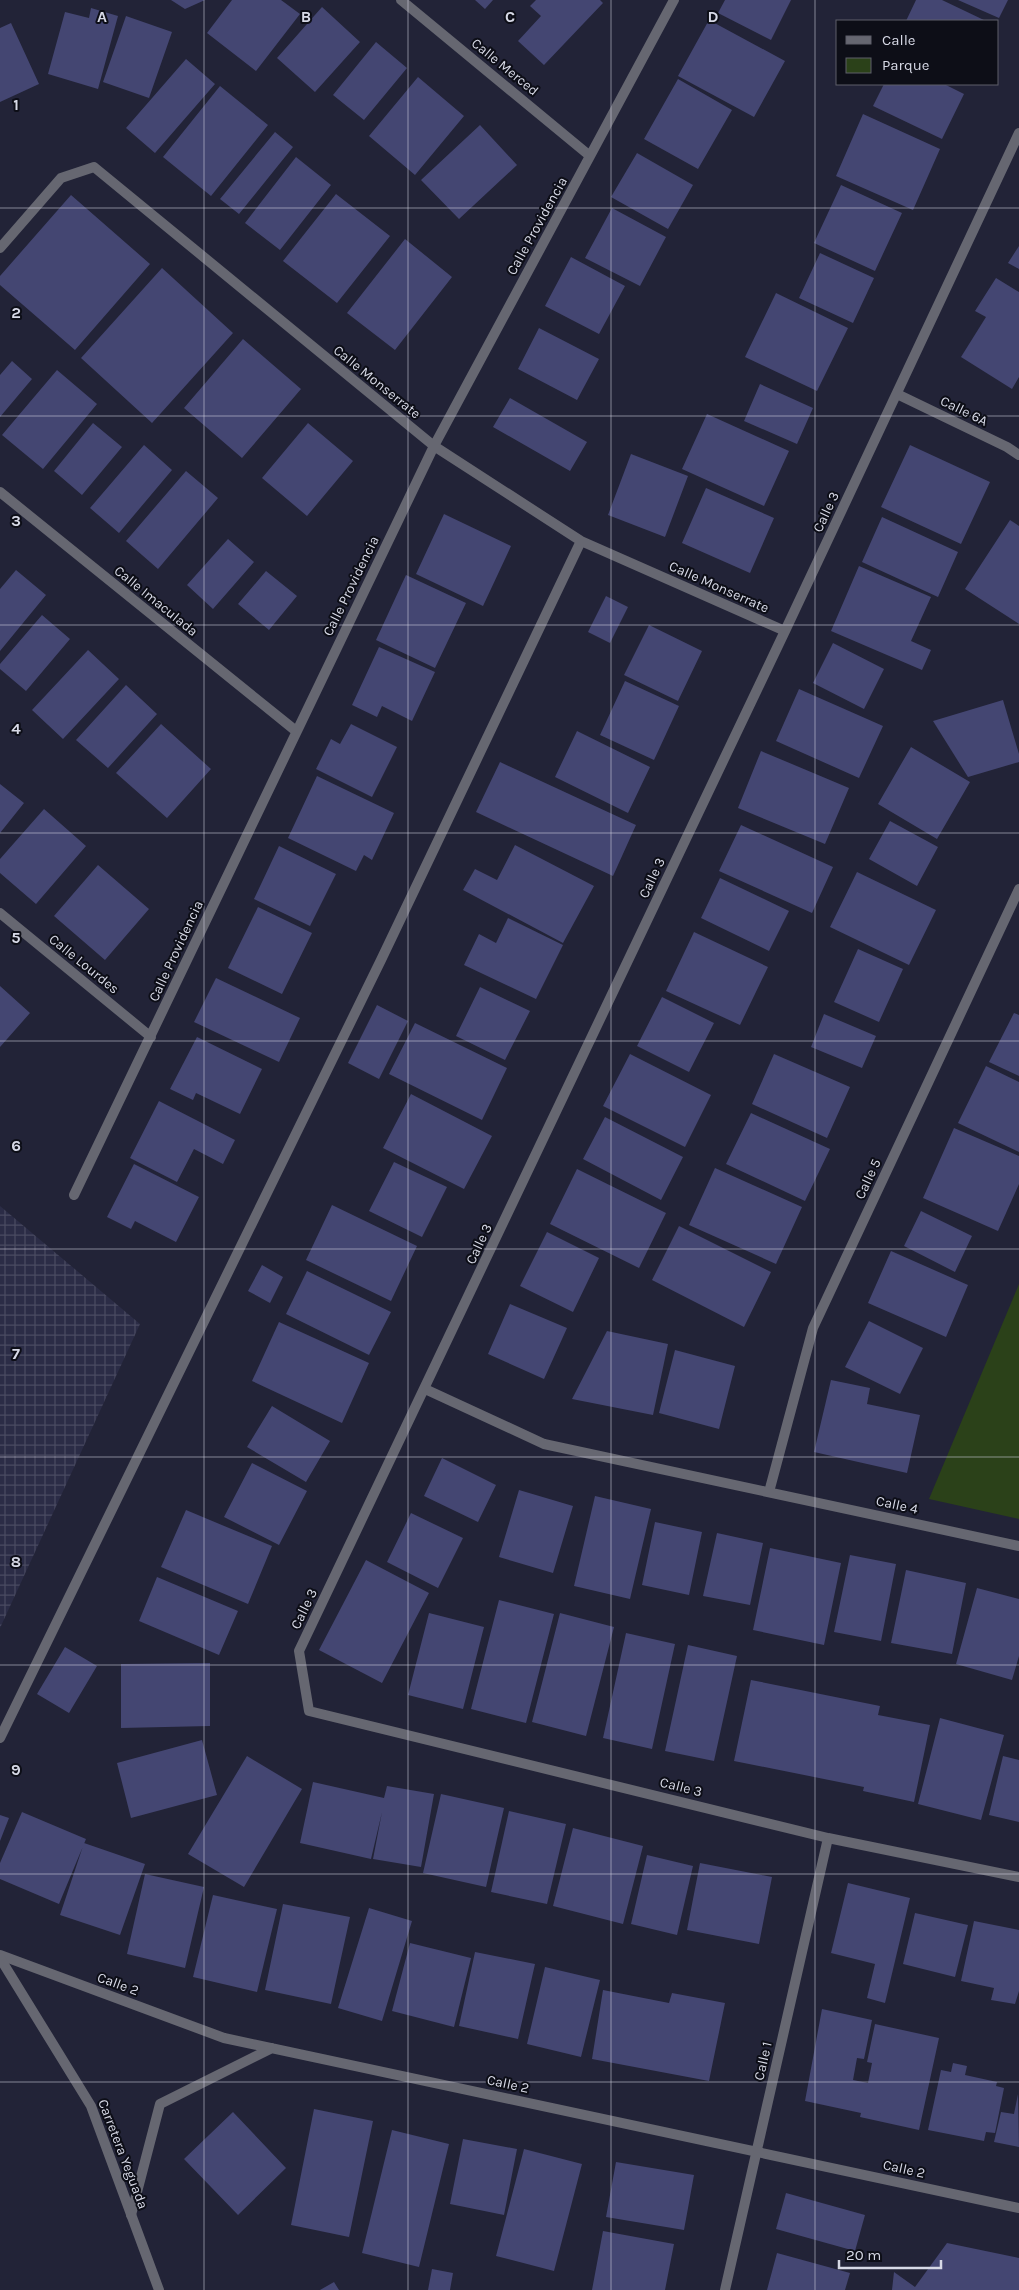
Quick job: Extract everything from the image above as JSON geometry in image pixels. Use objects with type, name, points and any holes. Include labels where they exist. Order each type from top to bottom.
[{"type":"street","name":"Calle Merced","points":[[401,0],[590,156]]},
{"type":"street","name":"Calle Providencia","points":[[74,1195],[434,446],[674,0]]},
{"type":"street","name":"Calle 3","points":[[1019,133],[785,631],[299,1651],[309,1711],[828,1838],[1019,1877]]},
{"type":"street","name":"Calle Monserrate","points":[[0,248],[61,178],[94,167],[434,446],[581,541],[785,631]]},
{"type":"street","name":"Calle 6A","points":[[897,394],[1007,447],[1019,455]]},
{"type":"street","name":"Calle Imaculada","points":[[0,492],[296,731]]},
{"type":"street","points":[[0,1738],[381,960],[581,541]]},
{"type":"street","name":"Calle 5","points":[[769,1492],[813,1328],[1019,889]]},
{"type":"street","name":"Calle Lourdes","points":[[0,913],[151,1037]]},
{"type":"street","name":"Calle 4","points":[[425,1389],[544,1444],[1019,1546]]},
{"type":"street","name":"Calle 1","points":[[724,2290],[828,1838]]},
{"type":"street","name":"Calle 2","points":[[0,1957],[224,2038],[1019,2208]]},
{"type":"street","name":"Carretera Yeguada","points":[[0,1957],[91,2106],[158,2290]]},
{"type":"street","points":[[131,2215],[160,2104],[272,2048]]},
{"type":"shaded area","points":[[0,1206],[140,1324],[0,1628]]},
{"type":"green space","points":[[1019,1284],[1019,1519],[929,1499]]},
{"type":"building","points":[[171,0],[205,0],[185,9]]},
{"type":"building","points":[[232,0],[281,0],[300,14],[256,71],[207,33]]},
{"type":"building","points":[[475,0],[493,0],[485,9]]},
{"type":"building","points":[[536,0],[600,0],[603,3],[544,65],[518,41],[541,16],[530,6]]},
{"type":"building","points":[[725,0],[791,0],[771,40],[718,13]]},
{"type":"building","points":[[916,0],[942,0],[984,20],[906,20]]},
{"type":"building","points":[[958,0],[1008,0],[999,18]]},
{"type":"building","points":[[322,7],[360,42],[315,92],[277,58]]},
{"type":"building","points":[[91,8],[118,16],[98,89],[48,74],[65,12],[89,18]]},
{"type":"building","points":[[126,16],[172,32],[149,98],[103,82]]},
{"type":"building","points":[[709,20],[785,61],[754,117],[678,76]]},
{"type":"building","points":[[11,23],[39,84],[0,102],[0,28]]},
{"type":"building","points":[[376,42],[407,68],[364,120],[333,95]]},
{"type":"building","points":[[186,59],[215,84],[155,153],[126,128]]},
{"type":"building","points":[[418,77],[464,116],[415,175],[369,136]]},
{"type":"building","points":[[678,79],[732,110],[698,169],[644,139]]},
{"type":"building","points":[[884,85],[946,85],[964,94],[942,139],[873,106]]},
{"type":"building","points":[[220,86],[268,125],[211,196],[163,157]]},
{"type":"building","points":[[863,114],[940,149],[913,210],[836,176]]},
{"type":"building","points":[[480,125],[517,165],[459,219],[421,180]]},
{"type":"building","points":[[275,132],[293,147],[239,214],[220,199]]},
{"type":"building","points":[[637,153],[693,185],[668,229],[611,197]]},
{"type":"building","points":[[296,157],[331,185],[280,250],[245,223]]},
{"type":"building","points":[[841,185],[902,213],[875,271],[814,243]]},
{"type":"building","points":[[336,194],[390,236],[337,303],[283,261]]},
{"type":"building","points":[[71,195],[150,264],[75,350],[0,285],[0,276]]},
{"type":"building","points":[[612,208],[666,237],[640,286],[585,258]]},
{"type":"building","points":[[405,239],[452,277],[395,350],[347,313]]},
{"type":"building","points":[[1019,246],[1019,269],[1008,263]]},
{"type":"building","points":[[820,253],[874,278],[853,323],[799,298]]},
{"type":"building","points":[[571,257],[625,286],[599,334],[545,306]]},
{"type":"building","points":[[162,268],[233,333],[152,423],[81,358]]},
{"type":"building","points":[[996,278],[1019,292],[1019,377],[1012,389],[961,357],[986,317],[975,311]]},
{"type":"building","points":[[776,293],[848,328],[817,391],[745,357]]},
{"type":"building","points":[[539,328],[599,359],[577,400],[518,369]]},
{"type":"building","points":[[243,339],[301,389],[242,458],[184,408]]},
{"type":"building","points":[[12,361],[32,379],[0,417],[0,375]]},
{"type":"building","points":[[57,370],[97,404],[43,469],[2,435]]},
{"type":"building","points":[[760,384],[813,408],[797,444],[744,421]]},
{"type":"building","points":[[510,398],[587,442],[570,471],[493,427]]},
{"type":"building","points":[[707,414],[789,451],[764,506],[682,469]]},
{"type":"building","points":[[93,423],[122,447],[82,495],[54,471]]},
{"type":"building","points":[[308,423],[353,461],[307,516],[262,478]]},
{"type":"building","points":[[144,445],[172,470],[119,533],[90,508]]},
{"type":"building","points":[[910,445],[990,482],[961,544],[881,507]]},
{"type":"building","points":[[631,454],[688,476],[665,537],[608,515]]},
{"type":"building","points":[[186,471],[218,498],[158,569],[126,541]]},
{"type":"building","points":[[706,488],[774,518],[750,573],[682,543]]},
{"type":"building","points":[[444,514],[511,546],[483,606],[416,574]]},
{"type":"building","points":[[882,517],[958,552],[938,597],[862,562]]},
{"type":"building","points":[[1010,520],[1019,526],[1019,624],[965,589]]},
{"type":"building","points":[[228,539],[254,562],[213,609],[187,585]]},
{"type":"building","points":[[859,566],[931,597],[911,641],[931,650],[922,670],[831,631]]},
{"type":"building","points":[[16,570],[46,595],[0,651],[0,589]]},
{"type":"building","points":[[266,571],[297,596],[269,630],[238,604]]},
{"type":"building","points":[[406,575],[466,603],[435,668],[376,640]]},
{"type":"building","points":[[606,596],[628,607],[610,643],[588,632]]},
{"type":"building","points":[[42,615],[70,639],[26,691],[0,669],[0,664]]},
{"type":"building","points":[[649,625],[702,651],[678,701],[624,675]]},
{"type":"building","points":[[833,643],[884,669],[864,709],[813,683]]},
{"type":"building","points":[[379,647],[435,672],[412,721],[382,706],[377,717],[352,705]]},
{"type":"building","points":[[88,650],[119,679],[63,739],[32,710]]},
{"type":"building","points":[[625,681],[679,706],[654,760],[600,735]]},
{"type":"building","points":[[126,685],[157,714],[108,768],[76,740]]},
{"type":"building","points":[[799,689],[883,726],[859,778],[776,741]]},
{"type":"building","points":[[1003,700],[1019,754],[1019,762],[968,777],[933,721]]},
{"type":"building","points":[[161,724],[211,769],[167,818],[116,773]]},
{"type":"building","points":[[351,724],[397,747],[372,797],[316,769],[331,739],[340,744]]},
{"type":"building","points":[[577,731],[650,767],[628,813],[555,777]]},
{"type":"building","points":[[911,747],[970,782],[937,839],[878,804]]},
{"type":"building","points":[[761,751],[849,788],[825,844],[738,808]]},
{"type":"building","points":[[500,762],[636,825],[613,876],[476,812]]},
{"type":"building","points":[[317,776],[394,813],[372,860],[364,855],[356,871],[288,838]]},
{"type":"building","points":[[0,784],[24,803],[0,833]]},
{"type":"building","points":[[44,809],[86,846],[36,904],[0,873],[0,859]]},
{"type":"building","points":[[890,821],[938,847],[917,886],[869,859]]},
{"type":"building","points":[[741,825],[833,867],[812,913],[719,871]]},
{"type":"building","points":[[515,845],[594,886],[563,943],[463,890],[475,869],[497,880]]},
{"type":"building","points":[[279,846],[336,874],[310,926],[254,899]]},
{"type":"building","points":[[98,865],[149,909],[105,960],[54,916]]},
{"type":"building","points":[[857,872],[936,910],[909,965],[830,927]]},
{"type":"building","points":[[720,878],[789,911],[769,951],[701,918]]},
{"type":"building","points":[[258,907],[312,933],[282,994],[228,968]]},
{"type":"building","points":[[508,918],[563,945],[536,999],[464,965],[479,934],[496,943]]},
{"type":"building","points":[[694,932],[768,967],[740,1025],[666,991]]},
{"type":"building","points":[[858,949],[903,969],[879,1022],[834,1002]]},
{"type":"building","points":[[216,978],[300,1018],[279,1062],[194,1022]]},
{"type":"building","points":[[0,986],[30,1013],[0,1047]]},
{"type":"building","points":[[480,987],[530,1011],[505,1060],[456,1036]]},
{"type":"building","points":[[662,997],[714,1023],[689,1072],[637,1046]]},
{"type":"building","points":[[377,1005],[408,1021],[379,1079],[348,1063]]},
{"type":"building","points":[[1014,1013],[1019,1015],[1019,1076],[989,1062]]},
{"type":"building","points":[[824,1014],[876,1036],[862,1068],[811,1047]]},
{"type":"building","points":[[415,1023],[507,1068],[482,1120],[389,1074]]},
{"type":"building","points":[[197,1037],[262,1069],[240,1114],[196,1093],[193,1100],[170,1089]]},
{"type":"building","points":[[630,1054],[711,1095],[685,1147],[603,1106]]},
{"type":"building","points":[[774,1054],[850,1087],[827,1138],[752,1104]]},
{"type":"building","points":[[986,1066],[1019,1082],[1019,1152],[958,1123]]},
{"type":"building","points":[[411,1094],[492,1136],[464,1189],[383,1148]]},
{"type":"building","points":[[159,1101],[235,1140],[223,1164],[194,1149],[177,1182],[130,1158]]},
{"type":"building","points":[[751,1113],[830,1149],[805,1201],[726,1164]]},
{"type":"building","points":[[605,1117],[683,1157],[661,1200],[583,1159]]},
{"type":"building","points":[[954,1128],[1019,1156],[1019,1184],[998,1231],[923,1198]]},
{"type":"building","points":[[394,1162],[447,1187],[422,1237],[369,1211]]},
{"type":"building","points":[[134,1164],[199,1197],[176,1242],[135,1221],[131,1229],[107,1217]]},
{"type":"building","points":[[715,1168],[802,1207],[776,1264],[689,1225]]},
{"type":"building","points":[[577,1169],[666,1213],[639,1268],[550,1224]]},
{"type":"building","points":[[332,1205],[417,1246],[391,1301],[306,1260]]},
{"type":"building","points":[[921,1211],[972,1236],[955,1272],[904,1246]]},
{"type":"building","points":[[679,1226],[771,1272],[744,1327],[652,1280]]},
{"type":"building","points":[[547,1232],[599,1258],[573,1312],[520,1286]]},
{"type":"building","points":[[891,1251],[968,1285],[946,1337],[868,1303]]},
{"type":"building","points":[[262,1265],[283,1277],[270,1303],[248,1291]]},
{"type":"building","points":[[307,1271],[391,1312],[369,1355],[286,1314]]},
{"type":"building","points":[[510,1304],[567,1328],[544,1379],[488,1354]]},
{"type":"building","points":[[869,1321],[923,1348],[900,1394],[845,1367]]},
{"type":"building","points":[[279,1322],[369,1363],[342,1423],[252,1381]]},
{"type":"building","points":[[607,1331],[668,1344],[653,1415],[572,1399]]},
{"type":"building","points":[[675,1350],[735,1366],[719,1429],[659,1413]]},
{"type":"building","points":[[831,1380],[870,1388],[867,1404],[920,1415],[907,1473],[814,1452]]},
{"type":"building","points":[[272,1406],[330,1441],[306,1482],[247,1447]]},
{"type":"building","points":[[442,1458],[496,1485],[478,1522],[424,1496]]},
{"type":"building","points":[[252,1463],[307,1491],[279,1545],[224,1517]]},
{"type":"building","points":[[519,1490],[573,1506],[553,1573],[499,1557]]},
{"type":"building","points":[[595,1496],[651,1509],[630,1599],[574,1586]]},
{"type":"building","points":[[186,1510],[272,1546],[248,1604],[161,1567]]},
{"type":"building","points":[[411,1513],[463,1538],[438,1588],[387,1562]]},
{"type":"building","points":[[655,1522],[702,1532],[689,1595],[642,1585]]},
{"type":"building","points":[[717,1533],[763,1543],[750,1605],[703,1596]]},
{"type":"building","points":[[770,1548],[841,1563],[824,1645],[753,1630]]},
{"type":"building","points":[[850,1555],[896,1564],[881,1641],[834,1632]]},
{"type":"building","points":[[366,1560],[429,1593],[382,1683],[319,1650]]},
{"type":"building","points":[[906,1570],[966,1583],[952,1654],[891,1643]]},
{"type":"building","points":[[157,1577],[238,1611],[219,1655],[139,1621]]},
{"type":"building","points":[[977,1588],[1019,1599],[1019,1656],[1012,1680],[956,1664]]},
{"type":"building","points":[[499,1600],[554,1614],[526,1723],[471,1709]]},
{"type":"building","points":[[429,1613],[484,1627],[463,1709],[408,1695]]},
{"type":"building","points":[[560,1613],[614,1627],[586,1736],[532,1722]]},
{"type":"building","points":[[626,1633],[675,1644],[652,1749],[603,1738]]},
{"type":"building","points":[[688,1645],[737,1656],[714,1761],[665,1751]]},
{"type":"building","points":[[65,1647],[97,1666],[69,1713],[37,1694]]},
{"type":"building","points":[[210,1663],[210,1726],[121,1728],[121,1664]]},
{"type":"building","points":[[751,1680],[880,1706],[878,1715],[930,1725],[914,1802],[863,1791],[864,1787],[734,1761]]},
{"type":"building","points":[[940,1718],[1004,1735],[981,1820],[918,1804]]},
{"type":"building","points":[[202,1740],[217,1795],[131,1818],[117,1763]]},
{"type":"building","points":[[247,1756],[302,1789],[244,1887],[188,1854]]},
{"type":"building","points":[[1003,1756],[1019,1760],[1019,1822],[989,1815]]},
{"type":"building","points":[[313,1782],[384,1798],[387,1786],[434,1794],[421,1867],[373,1859],[382,1812],[371,1859],[300,1843]]},
{"type":"building","points":[[441,1794],[504,1808],[486,1887],[423,1873]]},
{"type":"building","points":[[509,1811],[566,1824],[547,1904],[491,1892]]},
{"type":"building","points":[[22,1812],[86,1839],[59,1904],[0,1879],[0,1863]]},
{"type":"building","points":[[0,1815],[9,1818],[0,1841]]},
{"type":"building","points":[[573,1828],[643,1846],[623,1924],[553,1906]]},
{"type":"building","points":[[84,1843],[145,1864],[120,1935],[60,1915]]},
{"type":"building","points":[[647,1855],[693,1866],[677,1935],[631,1924]]},
{"type":"building","points":[[700,1863],[772,1877],[759,1944],[687,1930]]},
{"type":"building","points":[[145,1874],[204,1887],[185,1968],[127,1954]]},
{"type":"building","points":[[848,1883],[910,1898],[885,2003],[867,1998],[875,1964],[831,1953]]},
{"type":"building","points":[[213,1895],[277,1909],[257,1992],[193,1977]]},
{"type":"building","points":[[283,1904],[350,1917],[331,2004],[265,1990]]},
{"type":"building","points":[[369,1908],[412,1921],[382,2021],[338,2008]]},
{"type":"building","points":[[915,1913],[968,1925],[955,1977],[903,1964]]},
{"type":"building","points":[[974,1921],[1019,1930],[1019,1991],[1015,2004],[991,2000],[994,1988],[961,1981]]},
{"type":"building","points":[[410,1943],[471,1958],[454,2027],[392,2011]]},
{"type":"building","points":[[475,1952],[535,1964],[518,2039],[459,2026]]},
{"type":"building","points":[[545,1967],[600,1980],[581,2057],[527,2044]]},
{"type":"building","points":[[603,1990],[669,2003],[672,1993],[725,2003],[709,2081],[592,2059]]},
{"type":"building","points":[[822,2009],[872,2020],[864,2059],[857,2058],[853,2080],[868,2083],[872,2063],[867,2062],[875,2024],[939,2038],[919,2130],[860,2117],[861,2113],[805,2101]]},
{"type":"building","points":[[953,2063],[967,2066],[965,2075],[997,2082],[996,2086],[1004,2088],[995,2133],[986,2132],[984,2141],[928,2130],[941,2070],[951,2072]]},
{"type":"building","points":[[1018,2094],[1019,2147],[994,2142],[1001,2112],[1014,2114]]},
{"type":"building","points":[[314,2109],[373,2121],[349,2237],[291,2225]]},
{"type":"building","points":[[233,2112],[286,2168],[238,2215],[184,2159]]},
{"type":"building","points":[[392,2130],[449,2144],[419,2267],[362,2253]]},
{"type":"building","points":[[463,2139],[517,2149],[504,2215],[450,2204]]},
{"type":"building","points":[[524,2149],[582,2164],[554,2271],[496,2256]]},
{"type":"building","points":[[616,2162],[694,2175],[684,2230],[606,2217]]},
{"type":"building","points":[[786,2193],[865,2215],[855,2251],[776,2229]]},
{"type":"building","points":[[603,2231],[674,2244],[665,2290],[592,2290]]},
{"type":"building","points":[[947,2243],[1019,2258],[1019,2290],[892,2290],[894,2272],[915,2287]]},
{"type":"building","points":[[777,2253],[850,2273],[845,2290],[767,2290]]},
{"type":"building","points":[[432,2269],[453,2273],[450,2290],[428,2290]]},
{"type":"building","points":[[334,2282],[339,2290],[320,2290]]}]
